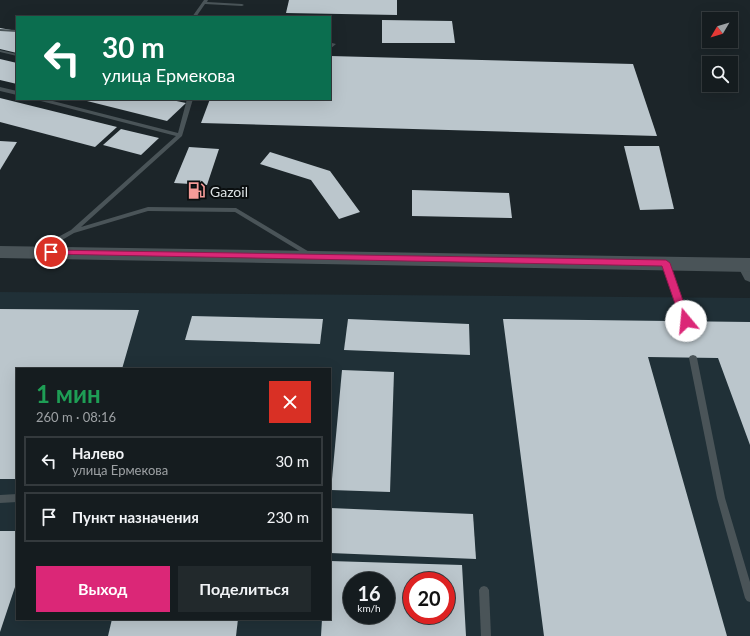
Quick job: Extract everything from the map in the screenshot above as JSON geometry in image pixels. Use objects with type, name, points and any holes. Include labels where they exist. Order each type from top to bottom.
[{"type":"main road","points":[[0,252],[666,263],[748,269]]},
{"type":"lane","points":[[195,16],[206,2],[242,5]]},
{"type":"lane","points":[[0,30],[16,31]]},
{"type":"lane","points":[[0,51],[16,55]]},
{"type":"lane","points":[[0,89],[16,93]]},
{"type":"lane","points":[[43,100],[180,135]]},
{"type":"lane","points":[[72,232],[180,135],[190,100]]},
{"type":"lane","points":[[36,252],[72,232],[148,209],[236,210],[315,257]]},
{"type":"lane","points":[[666,263],[686,321]]},
{"type":"lane","points":[[693,358],[721,498],[750,598]]},
{"type":"lane","points":[[0,498],[16,498]]},
{"type":"lane","points":[[484,590],[486,636]]},
{"type":"shaded area","points":[[0,292],[750,298],[750,636],[0,636]]},
{"type":"building","points":[[289,0],[397,0],[397,15],[286,13]]},
{"type":"building","points":[[382,20],[452,21],[455,43],[382,43]]},
{"type":"building","points":[[0,28],[16,31],[16,53],[0,49]]},
{"type":"building","points":[[331,56],[633,64],[657,136],[201,123],[210,100],[331,100]]},
{"type":"building","points":[[0,59],[16,63],[16,84],[0,80]]},
{"type":"building","points":[[0,98],[117,127],[95,147],[0,122]]},
{"type":"building","points":[[83,100],[172,100],[186,103],[167,121]]},
{"type":"building","points":[[121,129],[159,138],[141,155],[103,145]]},
{"type":"building","points":[[0,141],[17,142],[0,170]]},
{"type":"building","points":[[624,146],[659,146],[674,209],[640,210]]},
{"type":"building","points":[[189,147],[219,149],[207,185],[174,183]]},
{"type":"building","points":[[270,152],[330,171],[360,212],[339,219],[311,180],[260,164]]},
{"type":"building","points":[[412,190],[509,193],[512,218],[412,216]]},
{"type":"building","points":[[0,309],[139,310],[122,368],[16,368],[16,479],[0,479]]},
{"type":"building","points":[[192,316],[323,319],[320,344],[185,340]]},
{"type":"building","points":[[348,319],[469,324],[470,355],[344,350]]},
{"type":"building","points":[[503,319],[750,322],[750,445],[718,358],[648,357],[727,636],[544,636]]},
{"type":"building","points":[[342,370],[394,372],[390,492],[331,490]]},
{"type":"building","points":[[331,508],[473,514],[476,559],[331,553]]},
{"type":"building","points":[[0,531],[16,531],[16,584],[0,632]]},
{"type":"building","points":[[331,561],[462,565],[466,636],[321,636],[322,620],[331,620]]},
{"type":"building","points":[[112,620],[238,620],[236,636],[108,636]]},
{"type":"place","name":"Gazoil","points":[[197,191]]},
{"type":"route","points":[[51,252],[666,263],[686,321]]}]
